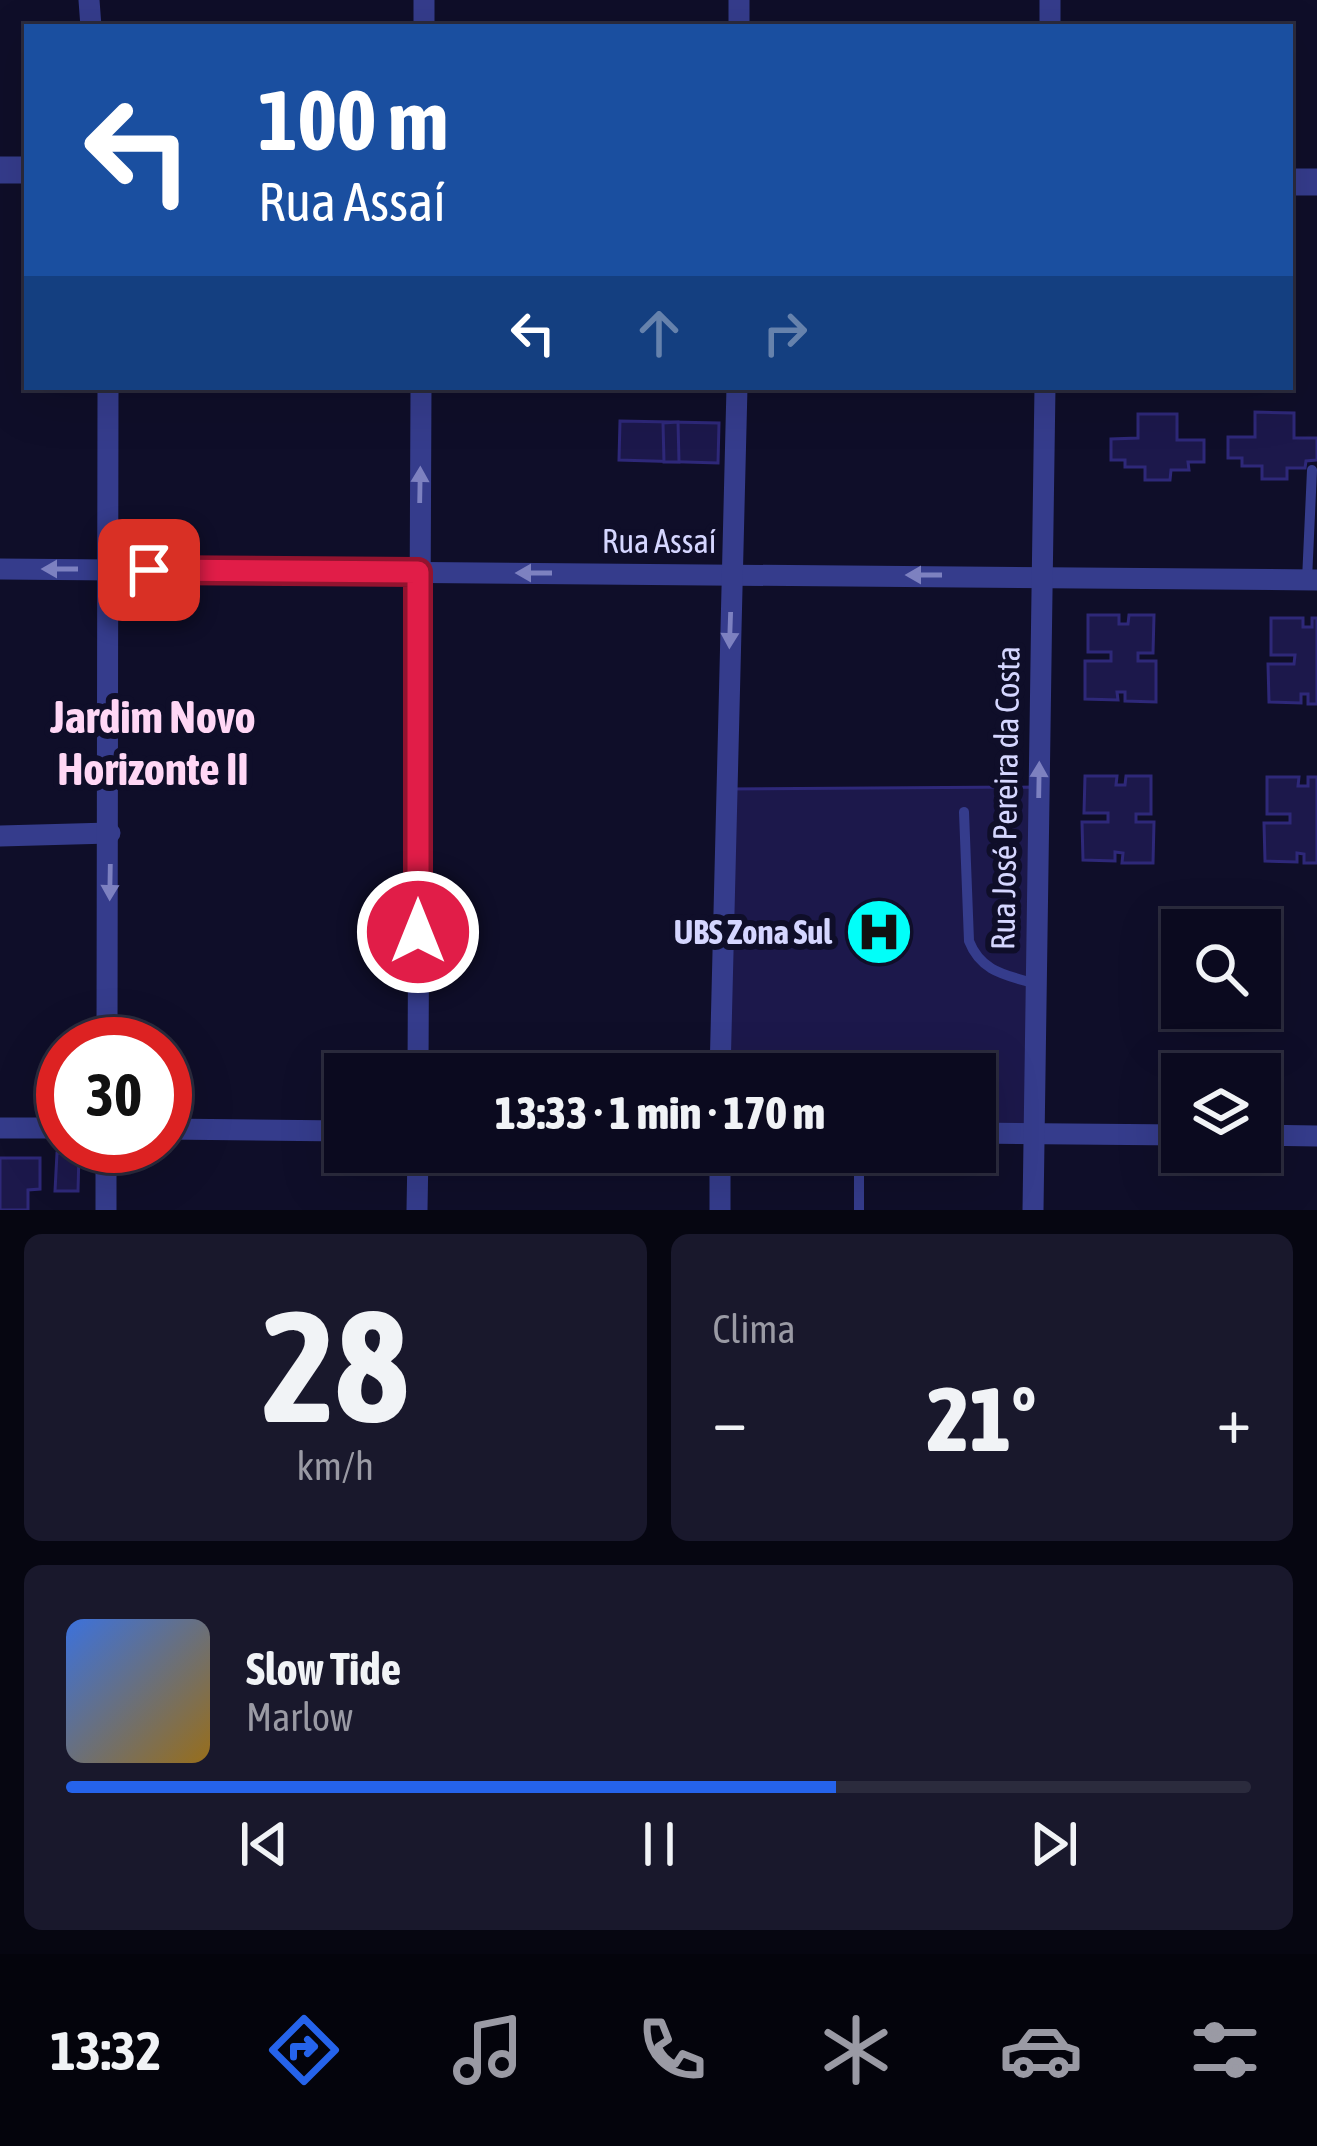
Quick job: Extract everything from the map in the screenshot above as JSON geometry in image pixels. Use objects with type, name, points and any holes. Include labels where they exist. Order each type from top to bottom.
[{"type":"street","points":[[107,1017],[108,390]]},
{"type":"street","points":[[418,1053],[421,390]]},
{"type":"street","points":[[721,1053],[737,390]]},
{"type":"street","name":"Rua José Pereira da Costa","points":[[1033,1210],[1045,390]]},
{"type":"street","name":"Rua Assaí","points":[[0,569],[1312,580]]},
{"type":"street","points":[[0,836],[110,833]]},
{"type":"street","points":[[0,1128],[36,1128]]},
{"type":"street","points":[[192,1129],[324,1131]]},
{"type":"street","points":[[996,1133],[1161,1135]]},
{"type":"street","points":[[1281,1135],[1317,1136]]},
{"type":"street","points":[[106,1173],[106,1210]]},
{"type":"street","points":[[417,1210],[418,1173]]},
{"type":"street","points":[[720,1173],[720,1210]]},
{"type":"lane","points":[[1312,470],[1312,580]]},
{"type":"lane","points":[[964,812],[970,941],[976,958],[989,970],[1036,984]]},
{"type":"lane","points":[[859,1173],[860,1210]]},
{"type":"building","points":[[1255,412],[1294,413],[1294,438],[1317,438],[1317,460],[1306,461],[1305,468],[1287,468],[1287,479],[1262,479],[1262,466],[1242,466],[1242,458],[1228,458],[1228,437],[1255,437]]},
{"type":"building","points":[[1138,414],[1177,414],[1177,440],[1204,440],[1204,462],[1188,462],[1189,470],[1171,470],[1170,480],[1145,480],[1145,467],[1125,467],[1125,460],[1111,460],[1111,439],[1138,438]]},
{"type":"building","points":[[620,421],[719,423],[718,463],[619,460]]},
{"type":"building","points":[[678,422],[679,462],[664,462],[663,423]]},
{"type":"building","points":[[1088,615],[1119,615],[1119,624],[1128,624],[1129,615],[1154,615],[1153,653],[1138,653],[1138,661],[1156,661],[1156,702],[1125,701],[1125,692],[1117,692],[1118,700],[1085,699],[1085,661],[1111,661],[1111,652],[1088,652]]},
{"type":"building","points":[[1271,618],[1303,618],[1303,627],[1312,627],[1312,618],[1317,618],[1317,704],[1308,704],[1308,694],[1301,694],[1301,703],[1269,702],[1268,664],[1294,664],[1295,655],[1271,655]]},
{"type":"building","points":[[1085,776],[1117,776],[1116,785],[1125,785],[1126,776],[1151,776],[1151,814],[1136,814],[1136,822],[1154,822],[1153,863],[1122,863],[1123,853],[1115,852],[1115,861],[1083,860],[1082,822],[1108,822],[1108,813],[1084,813]]},
{"type":"building","points":[[1267,777],[1299,777],[1298,786],[1308,786],[1308,777],[1317,777],[1317,863],[1304,863],[1304,854],[1297,853],[1297,862],[1265,861],[1264,823],[1290,823],[1290,814],[1267,814]]},
{"type":"building","name":"UBS Zona Sul","points":[[1037,787],[1034,1134],[996,1133],[996,1053],[721,1053],[726,789]]},
{"type":"building","points":[[0,1158],[36,1158],[40,1189],[28,1190],[28,1210],[0,1210]]},
{"type":"building","points":[[56,1173],[78,1173],[78,1191],[55,1191]]},
{"type":"place","name":"UBS Zona Sul","points":[[879,932]]},
{"type":"district","name":"Jardim Novo Horizonte II","points":[[153,743]]},
{"type":"route","points":[[149,570],[418,572],[418,932]]}]
